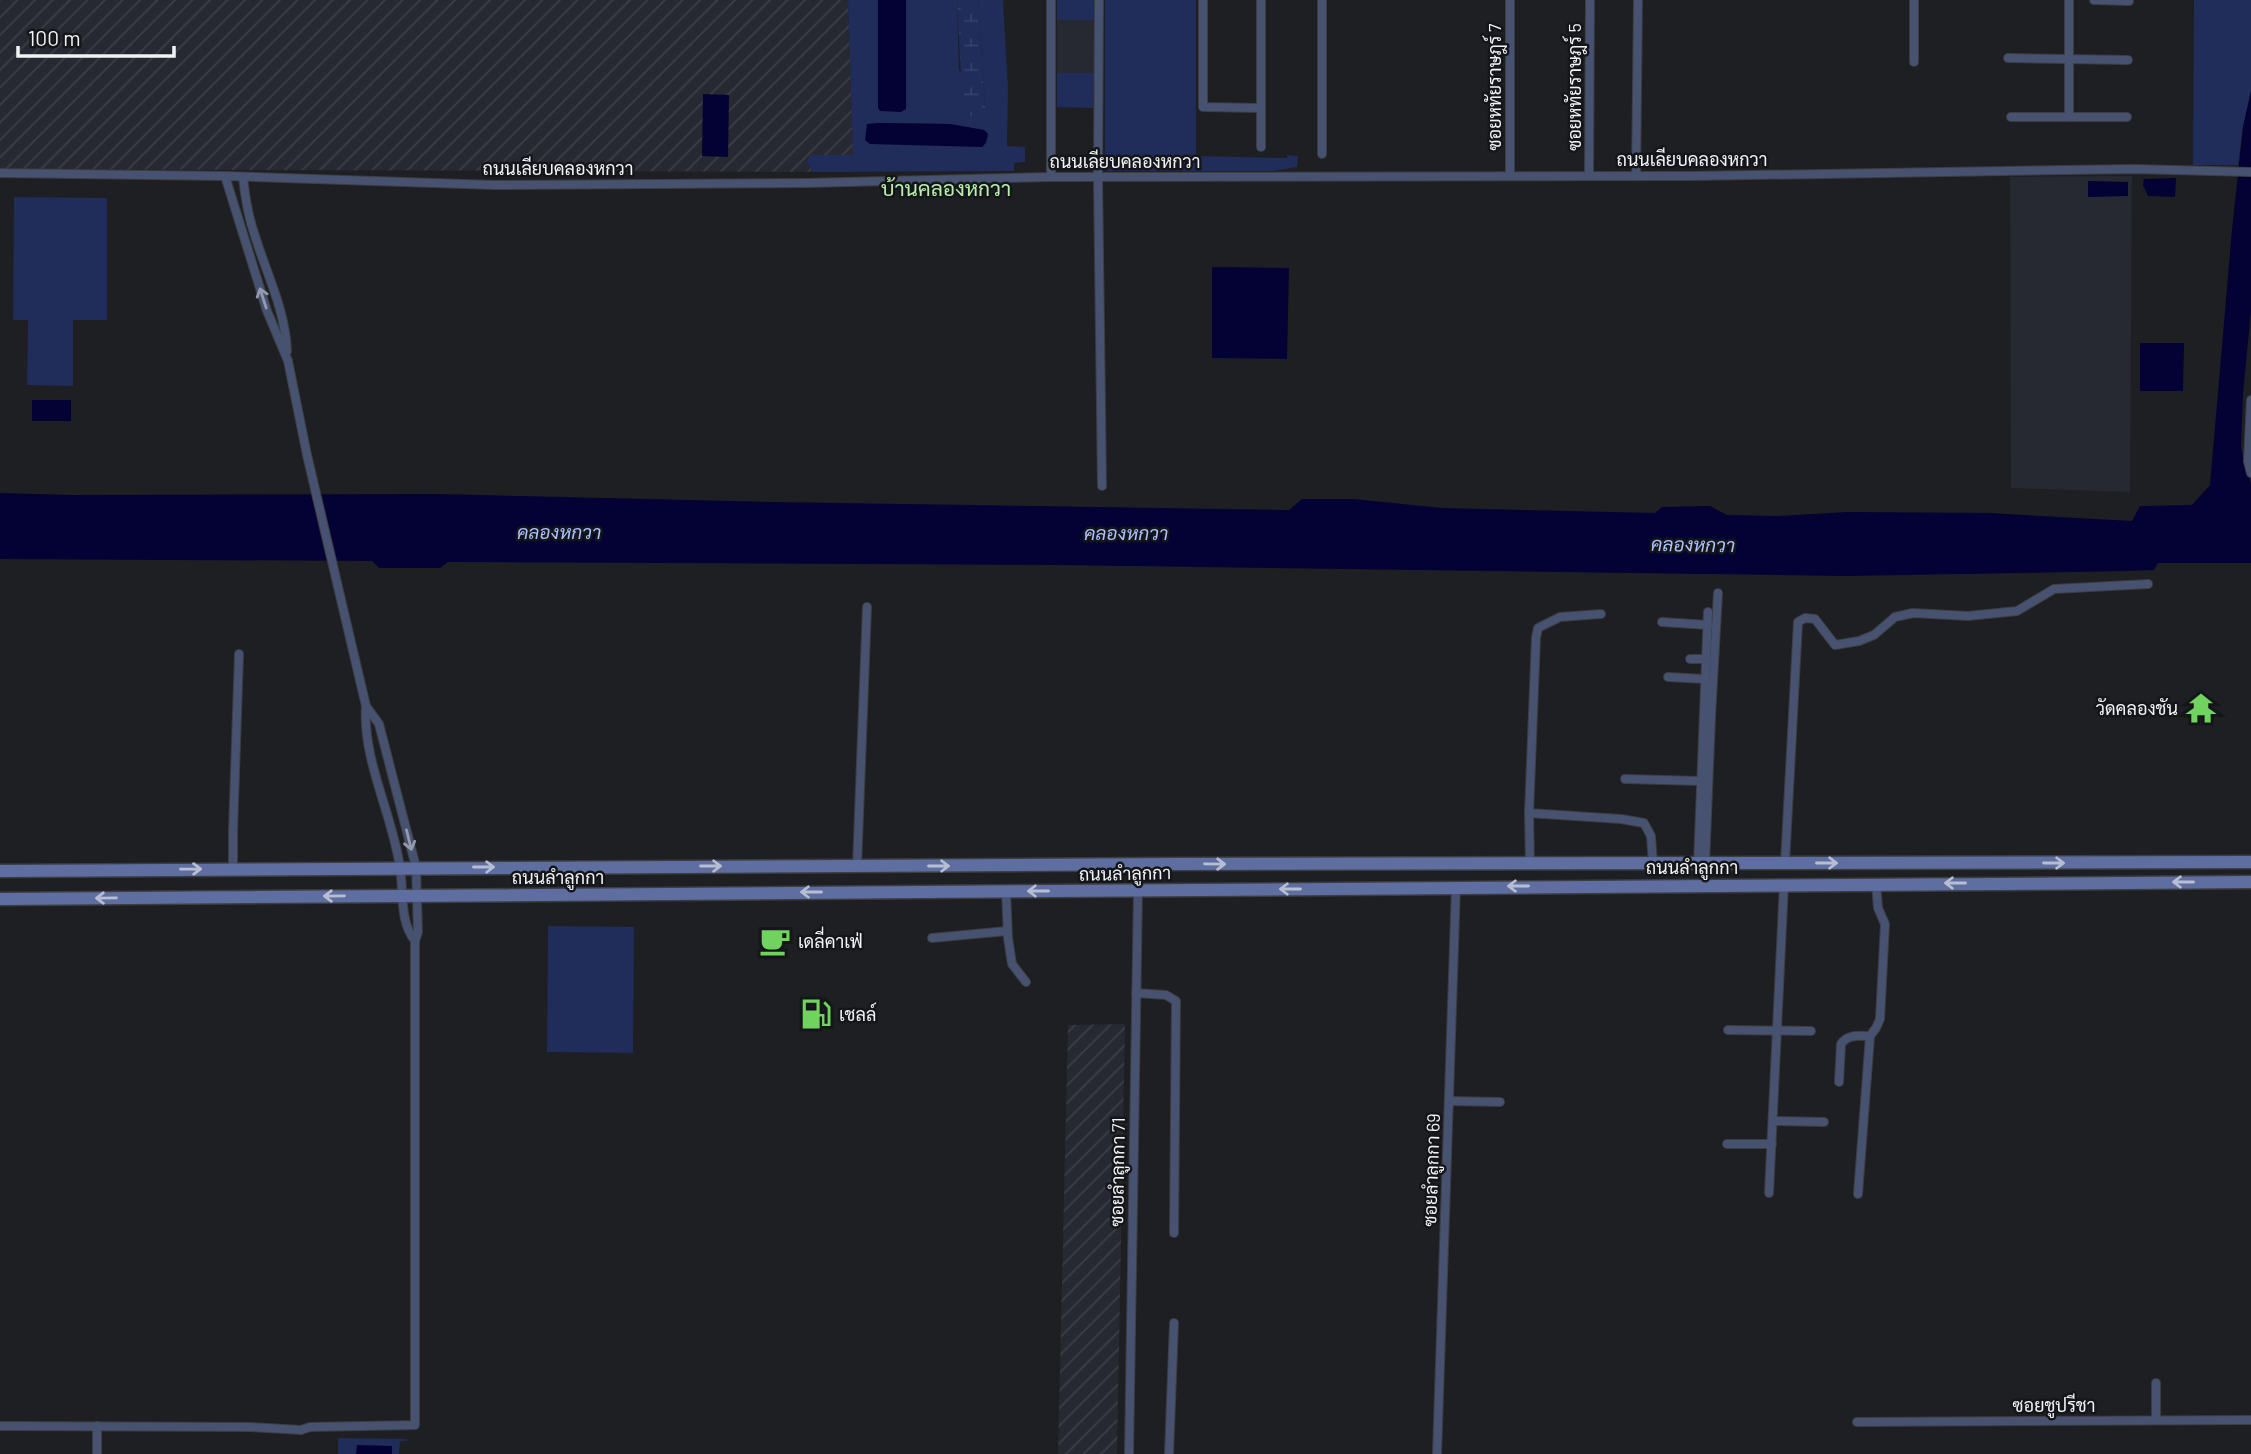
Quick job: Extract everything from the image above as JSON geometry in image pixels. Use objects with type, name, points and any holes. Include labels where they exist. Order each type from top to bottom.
[{"type":"main road","name":"ถนนลำลูกกา","points":[[0,871],[400,867],[2251,862]]},
{"type":"main road","points":[[1586,886],[1587,864]]},
{"type":"main road","name":"ถนนลำลูกกา","points":[[0,899],[2251,882]]},
{"type":"street","points":[[1051,0],[1051,177]]},
{"type":"street","points":[[1099,0],[1102,486]]},
{"type":"street","points":[[1203,0],[1203,107],[1260,108]]},
{"type":"street","points":[[1261,0],[1261,147]]},
{"type":"street","points":[[1322,0],[1322,154]]},
{"type":"street","name":"ซอยหทัยราษฎร์ 7","points":[[1510,0],[1510,174]]},
{"type":"street","name":"ซอยหทัยราษฎร์ 5","points":[[1589,175],[1590,0]]},
{"type":"street","points":[[1636,175],[1638,0]]},
{"type":"street","points":[[1914,0],[1914,62]]},
{"type":"street","points":[[2069,0],[2069,117]]},
{"type":"street","points":[[2094,0],[2129,1]]},
{"type":"street","points":[[2008,58],[2128,60]]},
{"type":"street","points":[[2011,117],[2127,117]]},
{"type":"street","name":"ถนนเลียบคลองหกวา","points":[[0,173],[225,176],[494,185],[807,183],[1051,177],[1510,174],[1692,176],[2134,169],[2251,172]]},
{"type":"street","points":[[225,176],[267,311],[288,361]]},
{"type":"street","points":[[243,177],[246,206],[254,235],[284,319],[288,361],[307,455],[366,706],[365,719],[372,757],[400,867],[408,932],[415,941]]},
{"type":"street","points":[[2251,400],[2248,461],[2251,472]]},
{"type":"street","points":[[1785,863],[1798,622],[1805,618],[1815,619],[1835,645],[1874,635],[1895,617],[1913,613],[1968,616],[2017,611],[2054,589],[2148,584]]},
{"type":"street","points":[[1701,864],[1718,593]]},
{"type":"street","points":[[857,866],[866,607]]},
{"type":"street","points":[[1701,864],[1701,781],[1708,612]]},
{"type":"street","points":[[1530,864],[1528,813],[1538,628],[1560,617],[1601,614]]},
{"type":"street","points":[[1662,622],[1708,625]]},
{"type":"street","points":[[233,869],[239,654]]},
{"type":"street","points":[[1690,659],[1706,659]]},
{"type":"street","points":[[1668,677],[1705,679]]},
{"type":"street","points":[[0,1426],[250,1427],[301,1430],[310,1427],[415,1425],[415,941],[418,932],[416,867],[379,724],[366,706]]},
{"type":"street","points":[[372,757],[386,753]]},
{"type":"street","points":[[1625,779],[1701,781]]},
{"type":"street","points":[[384,806],[399,801]]},
{"type":"street","points":[[1528,813],[1644,823],[1651,836],[1653,864]]},
{"type":"street","points":[[1769,1193],[1784,884]]},
{"type":"street","points":[[1858,1194],[1870,1036],[1880,1019],[1885,925],[1878,908],[1876,884]]},
{"type":"street","name":"ซอยลำลูกกา 69","points":[[1437,1454],[1455,886]]},
{"type":"street","name":"ซอยลำลูกกา 71","points":[[1129,1454],[1138,890]]},
{"type":"street","points":[[1006,891],[1007,931],[1012,964],[1026,982]]},
{"type":"street","points":[[932,939],[1007,931]]},
{"type":"street","points":[[1136,993],[1166,995],[1175,1001],[1174,1233]]},
{"type":"street","points":[[1728,1030],[1811,1031]]},
{"type":"street","points":[[1839,1082],[1841,1044],[1851,1036],[1870,1036]]},
{"type":"street","points":[[1448,1101],[1500,1102]]},
{"type":"street","points":[[1773,1121],[1824,1122]]},
{"type":"street","points":[[1727,1144],[1772,1144]]},
{"type":"street","points":[[1169,1454],[1174,1323]]},
{"type":"street","points":[[2156,1384],[2156,1420]]},
{"type":"street","name":"ซอยชูปรีชา","points":[[1857,1422],[2251,1420]]},
{"type":"street","points":[[97,1426],[97,1454]]},
{"type":"shaded area","points":[[0,0],[848,0],[854,172],[0,169]]},
{"type":"shaded area","points":[[1057,20],[1095,20],[1094,73],[1057,73]]},
{"type":"shaded area","points":[[2132,176],[2130,492],[2011,488],[2010,177]]},
{"type":"shaded area","points":[[1125,1024],[1117,1454],[1058,1454],[1068,1025]]},
{"type":"green space","points":[[848,0],[878,0],[878,108],[906,108],[906,0],[957,0],[959,70],[985,106],[978,0],[1003,0],[1008,89],[1007,146],[1025,147],[1025,162],[1014,163],[1014,171],[813,172],[807,162],[810,155],[853,155]],"holes":[[[878,123],[950,124],[984,130],[988,134]]]},
{"type":"green space","points":[[957,0],[978,0],[985,106],[980,117],[963,114]]},
{"type":"green space","points":[[1057,0],[1095,0],[1095,20],[1057,20]]},
{"type":"green space","points":[[1105,0],[1196,0],[1196,156],[1298,156],[1297,167],[1273,171],[1106,171]]},
{"type":"green space","points":[[2194,0],[2251,0],[2251,91],[2238,165],[2193,165]]},
{"type":"green space","points":[[1057,73],[1094,73],[1093,108],[1057,107]]},
{"type":"green space","points":[[14,197],[107,198],[107,320],[73,320],[73,386],[27,385],[28,320],[13,320]]},
{"type":"green space","points":[[548,926],[634,927],[633,1053],[547,1052]]},
{"type":"green space","points":[[338,1438],[407,1441],[400,1441],[399,1454],[338,1454]]},
{"type":"water","points":[[878,0],[906,0],[906,109],[901,112],[880,111],[878,108]]},
{"type":"water","name":"คลองหกวา","points":[[2251,91],[2251,311],[2241,448],[2251,484],[2251,563],[2158,563],[2154,570],[2127,571],[1846,576],[1059,565],[448,562],[440,568],[379,568],[372,561],[0,559],[0,493],[438,494],[1289,510],[1302,499],[1353,499],[1442,508],[1655,513],[1662,507],[1710,506],[1727,515],[1989,513],[2132,521],[2140,506],[2192,505],[2210,485],[2232,230],[2243,127]]},
{"type":"water","points":[[703,94],[729,95],[728,157],[702,156]]},
{"type":"water","points":[[867,124],[950,124],[984,130],[988,134],[982,147],[870,144],[865,140]]},
{"type":"water","points":[[2176,178],[2175,197],[2148,196],[2143,185],[2144,179]]},
{"type":"water","points":[[2088,181],[2128,182],[2128,196],[2088,197]]},
{"type":"water","points":[[1212,267],[1289,268],[1287,359],[1212,358]]},
{"type":"water","points":[[2140,343],[2184,343],[2183,391],[2140,391]]},
{"type":"water","points":[[32,400],[71,400],[71,421],[32,421]]},
{"type":"water","points":[[357,1445],[392,1446],[392,1454],[356,1454]]},
{"type":"place","name":"วัดคลองชัน","points":[[2201,708]]},
{"type":"place","name":"เดลี่คาเฟ่","points":[[775,941]]},
{"type":"place","name":"เชลล์","points":[[816,1014]]},
{"type":"district","name":"บ้านคลองหกวา","points":[[946,187]]}]
